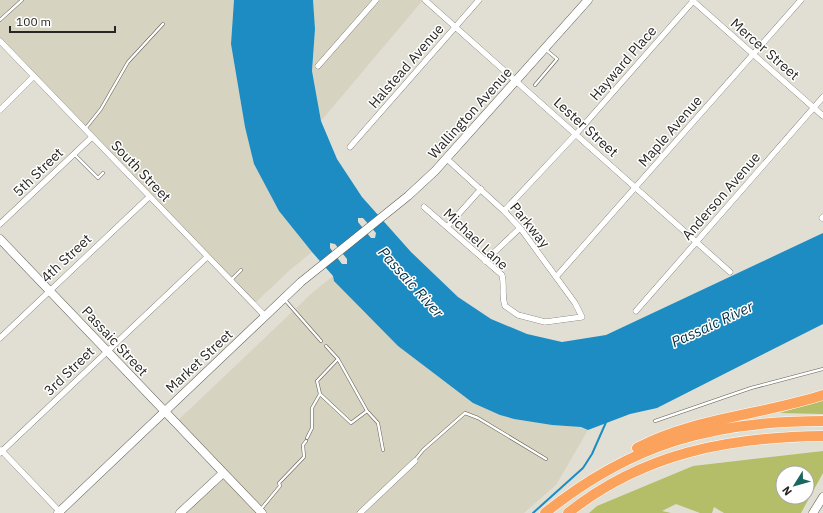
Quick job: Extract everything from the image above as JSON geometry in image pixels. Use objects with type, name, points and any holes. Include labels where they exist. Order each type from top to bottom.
[{"type":"highway","points":[[545,513],[620,458],[666,435],[723,418],[823,395]]},
{"type":"highway","points":[[582,485],[633,456],[687,436],[744,425],[823,421]]},
{"type":"highway","points":[[568,513],[621,478],[656,462],[691,450],[745,440],[823,436]]},
{"type":"street","points":[[318,66],[376,0]]},
{"type":"street","name":"Lester Street","points":[[426,0],[730,272]]},
{"type":"street","name":"Halstead Avenue","points":[[350,147],[479,0]]},
{"type":"street","name":"Wallington Avenue","points":[[362,233],[423,183],[447,159],[588,0]]},
{"type":"street","name":"Mercer Street","points":[[693,0],[823,116]]},
{"type":"street","name":"Hayward Place","points":[[504,211],[576,134],[693,0]]},
{"type":"street","name":"Maple Avenue","points":[[556,277],[802,0]]},
{"type":"street","name":"South Street","points":[[0,41],[265,316]]},
{"type":"street","points":[[0,110],[34,76]]},
{"type":"street","name":"Anderson Avenue","points":[[636,311],[823,97]]},
{"type":"street","name":"5th Street","points":[[0,224],[92,137]]},
{"type":"street","name":"Parkway","points":[[447,159],[481,189],[520,228],[576,303],[582,317]]},
{"type":"street","points":[[447,227],[481,189]]},
{"type":"street","name":"4th Street","points":[[0,338],[49,290],[150,197]]},
{"type":"street","name":"Michael Lane","points":[[424,207],[502,276],[504,284],[501,295],[504,306],[518,315],[545,322],[582,317]]},
{"type":"street","points":[[485,261],[520,228]]},
{"type":"street","name":"Market Street","points":[[60,512],[283,298],[362,233]]},
{"type":"street","name":"Passaic Street","points":[[0,239],[261,512]]},
{"type":"street","name":"3rd Street","points":[[1,451],[207,257]]},
{"type":"street","points":[[1,451],[60,512]]},
{"type":"street","points":[[360,513],[415,461]]},
{"type":"street","points":[[180,513],[223,473]]},
{"type":"street","points":[[814,513],[823,497]]},
{"type":"lane","points":[[0,20],[22,0]]},
{"type":"lane","points":[[85,130],[101,109],[128,62],[163,24]]},
{"type":"lane","points":[[535,85],[557,59],[545,49]]},
{"type":"lane","points":[[74,154],[98,178],[103,173]]},
{"type":"lane","points":[[230,280],[241,270]]},
{"type":"lane","points":[[283,298],[321,341]]},
{"type":"lane","points":[[326,346],[338,359],[367,411],[378,422],[383,450]]},
{"type":"lane","points":[[338,359],[317,381],[320,394],[351,423],[367,411]]},
{"type":"lane","points":[[655,421],[751,388],[823,370]]},
{"type":"lane","points":[[261,512],[280,486],[279,483],[304,457],[303,445],[312,428],[312,408],[320,394]]},
{"type":"lane","points":[[415,461],[423,450],[465,413],[478,418],[546,459]]},
{"type":"shaded area","points":[[0,0],[234,0],[231,44],[245,127],[254,164],[279,211],[312,252],[290,270],[254,304],[0,41]]},
{"type":"shaded area","points":[[313,0],[423,0],[321,121],[312,71],[315,29]]},
{"type":"shaded area","points":[[333,276],[362,310],[385,331],[398,346],[473,403],[500,415],[514,419],[552,425],[581,427],[588,430],[556,485],[524,513],[179,513],[221,472],[175,423],[312,293]]},
{"type":"green space","points":[[823,399],[823,414],[780,413]]},
{"type":"green space","points":[[823,451],[823,473],[815,488],[815,465],[775,465],[775,505],[805,505],[801,513],[724,513],[714,507],[712,513],[700,513],[676,504],[662,511],[671,513],[589,513],[597,506],[693,466]]},
{"type":"water","name":"Passaic River","points":[[234,0],[313,0],[315,29],[312,71],[321,121],[337,159],[362,197],[411,252],[458,297],[491,319],[527,334],[562,342],[606,335],[823,233],[823,324],[657,408],[630,414],[588,430],[581,427],[552,425],[514,419],[500,415],[473,403],[398,346],[334,281],[333,276],[279,211],[254,164],[245,127],[231,44]],"holes":[[[358,218],[363,218],[376,233],[375,238],[371,238],[358,222]],[[330,243],[335,244],[347,259],[347,264],[342,264],[330,248]]]},
{"type":"waterway","points":[[533,513],[583,468],[592,454],[607,420]]}]
